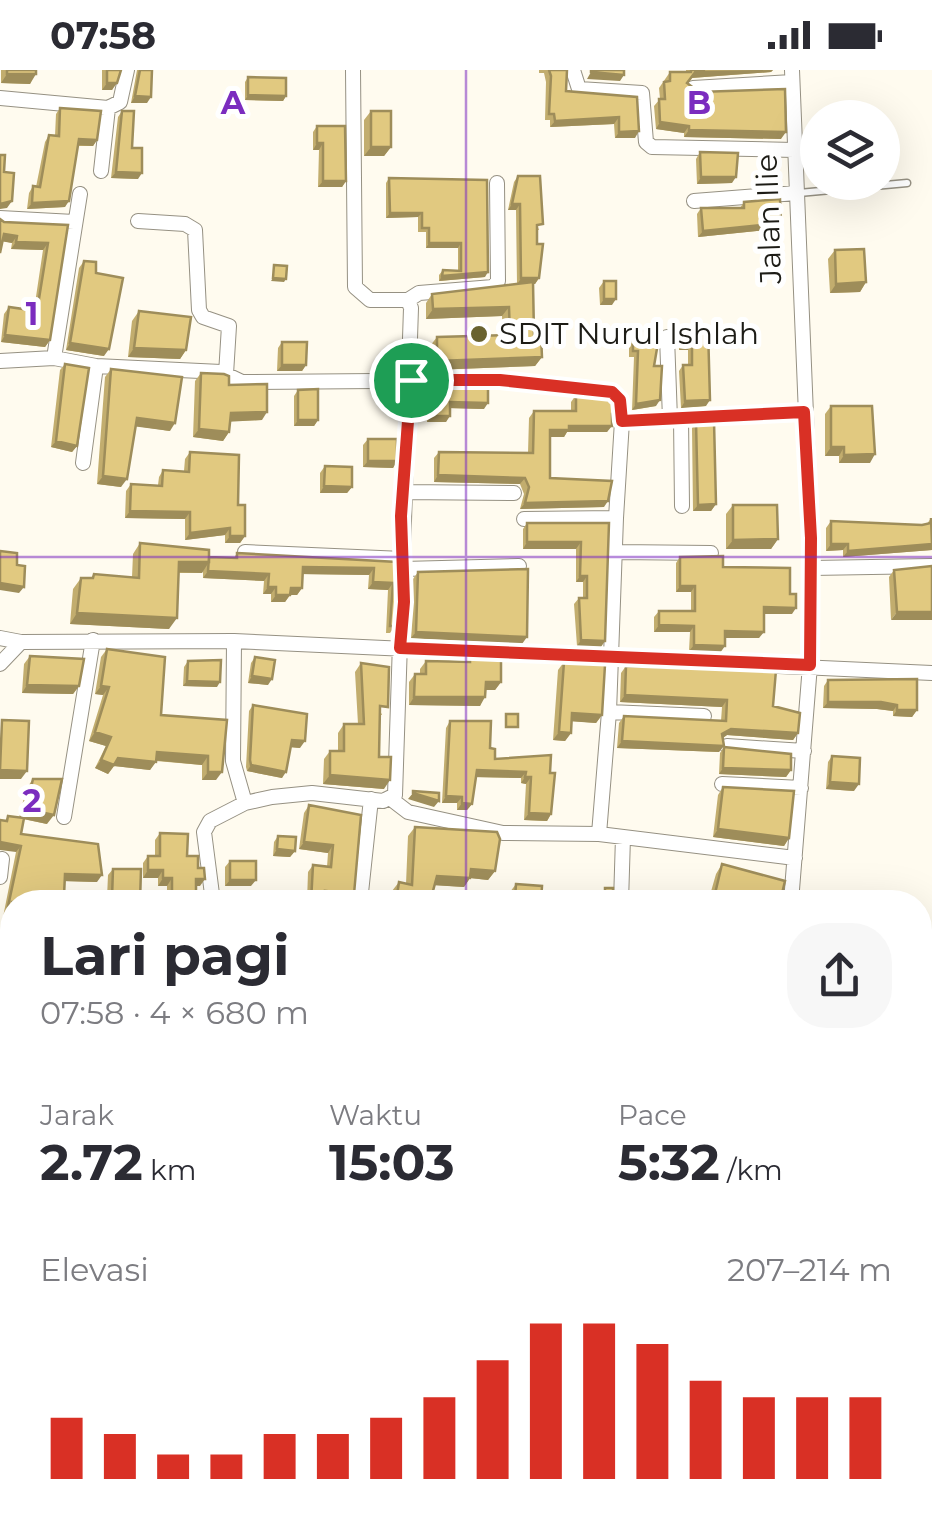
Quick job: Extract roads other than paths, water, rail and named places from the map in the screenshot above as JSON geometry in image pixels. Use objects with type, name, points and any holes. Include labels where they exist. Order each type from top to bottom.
[{"type":"street","points":[[0,98],[108,108],[120,102],[127,70]]},
{"type":"street","points":[[354,70],[355,288],[370,300],[408,300],[418,293],[493,287],[498,282],[497,183]]},
{"type":"street","points":[[572,70],[579,89],[642,93],[646,142],[652,147],[794,150]]},
{"type":"street","points":[[693,88],[792,76]]},
{"type":"street","name":"Jalan Ilie","points":[[792,76],[811,568],[810,665],[792,890]]},
{"type":"street","points":[[101,171],[108,108]]},
{"type":"street","points":[[54,358],[80,194]]},
{"type":"street","points":[[694,201],[796,194]]},
{"type":"street","points":[[0,218],[74,222]]},
{"type":"street","points":[[138,221],[185,224],[195,230],[198,310],[202,316],[228,326],[226,374]]},
{"type":"street","points":[[391,799],[395,795],[398,761],[404,492],[411,380],[408,300]]},
{"type":"street","points":[[667,337],[682,506]]},
{"type":"street","points":[[0,361],[54,358],[96,366],[226,374],[242,382],[500,380],[612,392],[620,400],[622,421],[616,518],[618,552],[610,712],[598,834]]},
{"type":"street","points":[[83,463],[96,366]]},
{"type":"street","points":[[622,421],[804,412]]},
{"type":"street","points":[[404,492],[514,492]]},
{"type":"street","points":[[524,519],[616,518]]},
{"type":"street","points":[[245,552],[403,564],[518,566]]},
{"type":"street","points":[[618,552],[710,553]]},
{"type":"street","points":[[811,568],[932,566]]},
{"type":"street","points":[[0,638],[21,642],[234,641],[932,673]]},
{"type":"street","points":[[64,817],[93,640]]},
{"type":"street","points":[[234,641],[233,760],[245,803]]},
{"type":"street","points":[[0,664],[21,642]]},
{"type":"street","points":[[610,712],[704,716]]},
{"type":"street","points":[[727,746],[804,751]]},
{"type":"street","points":[[722,784],[801,788]]},
{"type":"street","points":[[211,890],[204,832],[210,821],[245,803],[312,793],[391,799],[408,812],[503,833],[598,834],[796,858]]},
{"type":"street","points":[[361,890],[371,799]]},
{"type":"street","points":[[621,890],[623,837]]},
{"type":"street","points":[[0,877],[2,860]]},
{"type":"lane","points":[[796,194],[907,183]]},
{"type":"place","name":"SDIT Nurul Ishlah","points":[[479,334]]}]
